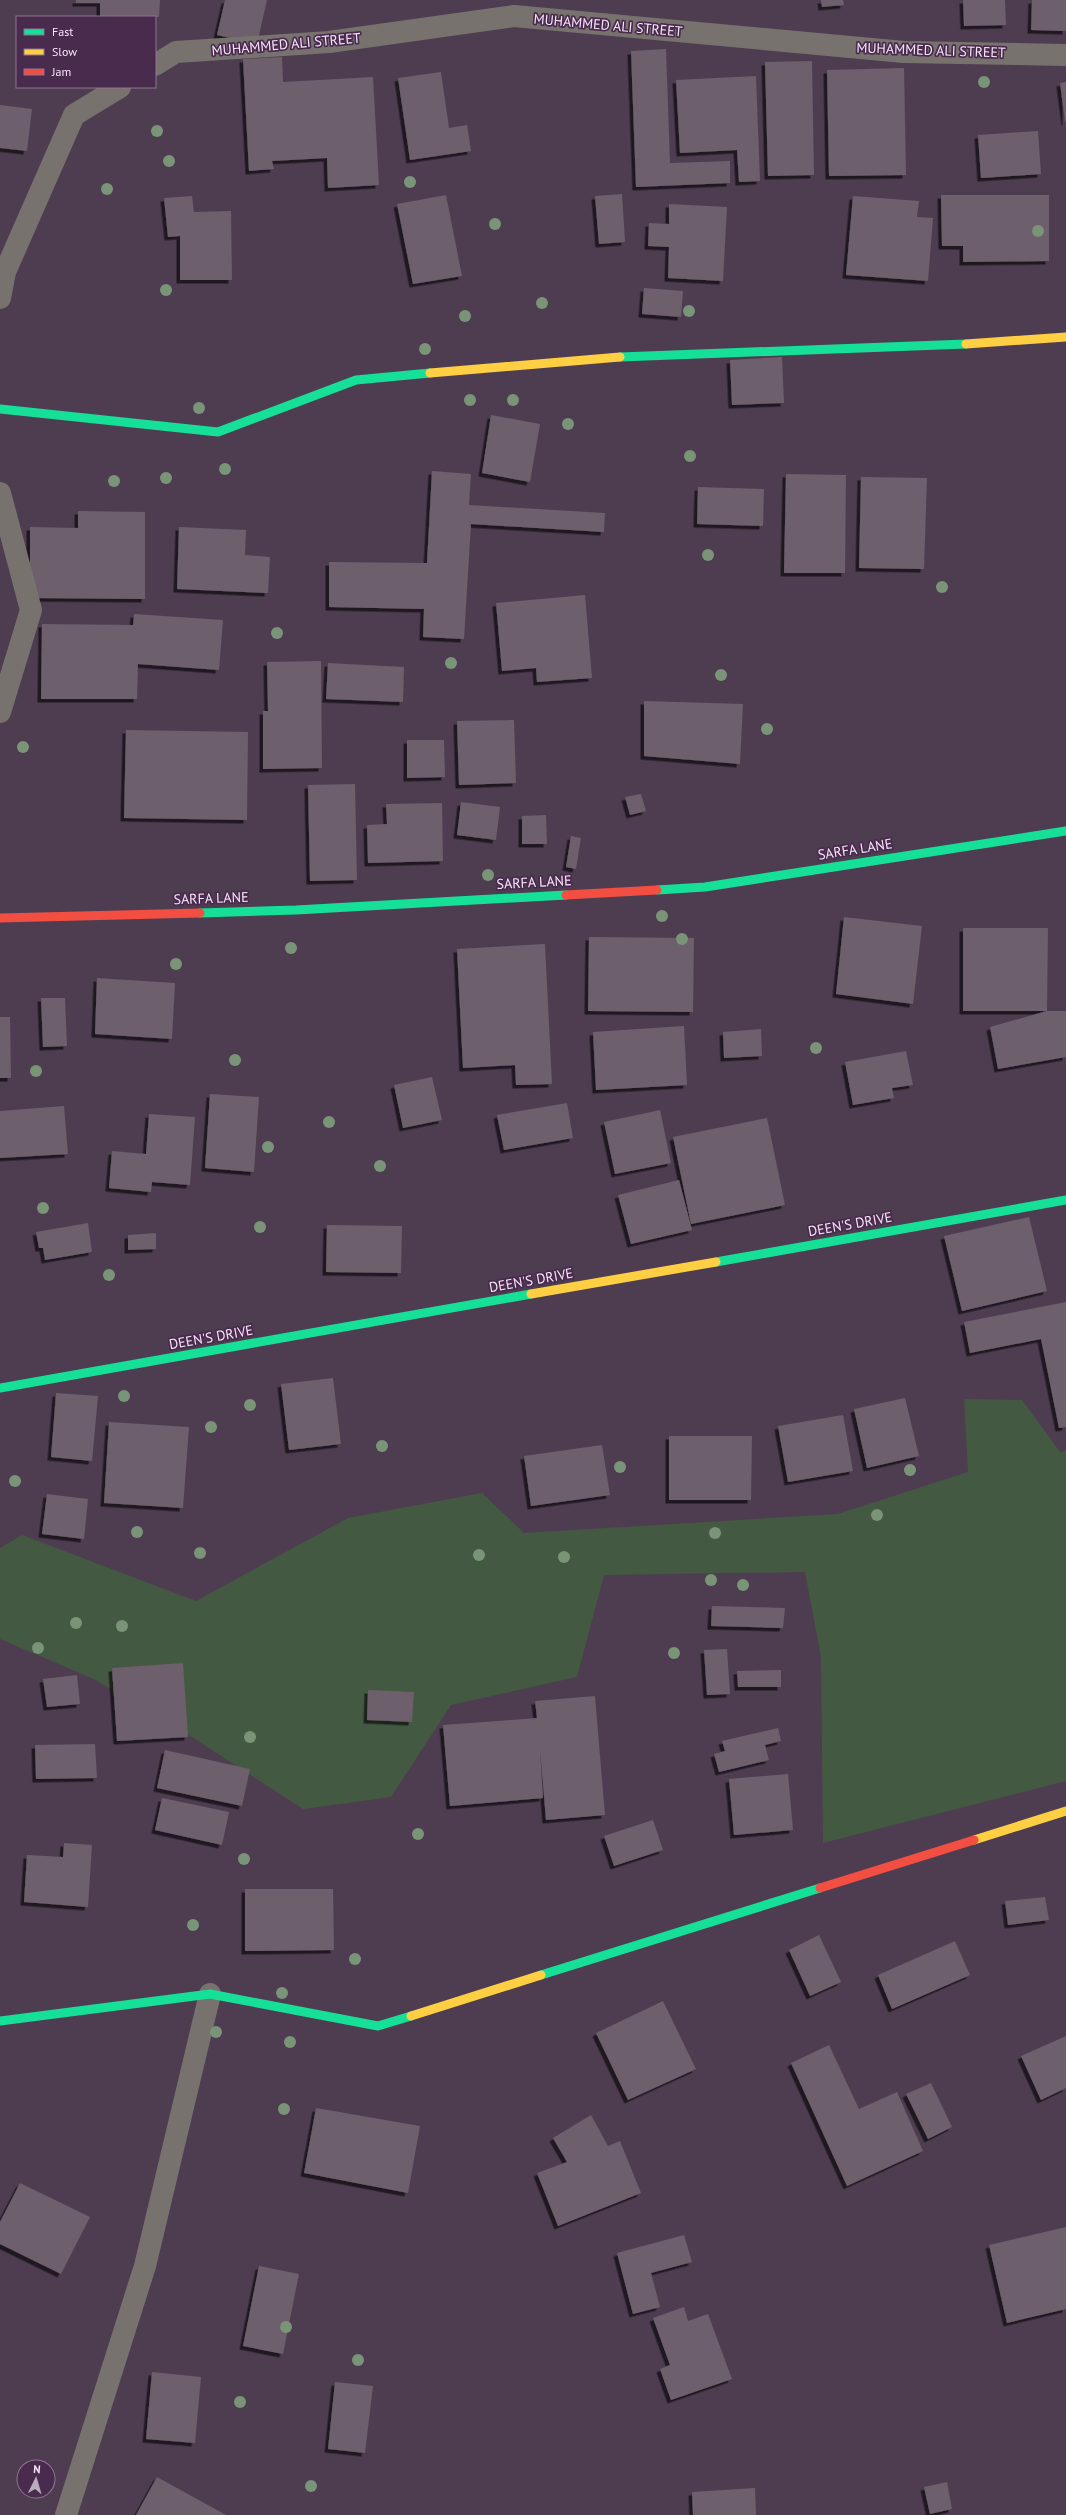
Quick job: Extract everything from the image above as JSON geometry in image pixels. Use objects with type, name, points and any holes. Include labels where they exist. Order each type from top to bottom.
[{"type":"street","name":"MUHAMMED ALI STREET","points":[[156,64],[176,52],[329,42],[514,16],[904,52],[1066,55]]},
{"type":"street","points":[[0,298],[5,272],[74,115],[118,88]]},
{"type":"street","points":[[0,409],[218,432],[356,380],[605,358],[991,343],[1066,337]]},
{"type":"street","points":[[0,493],[31,610],[0,712]]},
{"type":"street","name":"SARFA LANE","points":[[0,918],[296,910],[705,887],[1066,830]]},
{"type":"street","name":"DEEN'S DRIVE","points":[[0,1388],[1066,1200]]},
{"type":"street","points":[[0,2021],[210,1994],[378,2026],[1066,1811]]},
{"type":"street","points":[[66,2515],[145,2266],[210,1994]]},
{"type":"green space","points":[[964,1399],[1022,1400],[1060,1452],[1066,1451],[1066,1781],[823,1843],[821,1657],[805,1572],[604,1575],[577,1677],[451,1705],[391,1797],[303,1809],[195,1739],[96,1680],[0,1639],[0,1548],[22,1535],[196,1601],[348,1518],[482,1493],[524,1533],[838,1514],[968,1472]]},
{"type":"building","points":[[76,0],[160,0],[159,17],[100,16],[100,3],[76,3]]},
{"type":"building","points":[[225,0],[267,0],[257,44],[217,35]]},
{"type":"building","points":[[821,0],[843,0],[844,5],[822,7]]},
{"type":"building","points":[[963,0],[1005,0],[1006,25],[964,26]]},
{"type":"building","points":[[1032,0],[1066,0],[1066,31],[1031,30]]},
{"type":"building","points":[[666,49],[670,163],[730,161],[730,183],[636,187],[631,51]]},
{"type":"building","points":[[282,57],[283,82],[373,77],[379,185],[328,188],[327,158],[272,161],[274,169],[249,171],[243,59]]},
{"type":"building","points":[[812,61],[814,175],[768,176],[765,62]]},
{"type":"building","points":[[904,68],[906,175],[829,176],[827,70]]},
{"type":"building","points":[[441,72],[449,128],[467,125],[471,151],[410,160],[398,78]]},
{"type":"building","points":[[756,76],[760,181],[739,182],[737,150],[680,153],[676,80]]},
{"type":"building","points":[[1066,82],[1066,122],[1065,122],[1060,83]]},
{"type":"building","points":[[0,105],[32,109],[27,151],[0,148]]},
{"type":"building","points":[[1038,131],[1041,174],[981,178],[978,135]]},
{"type":"building","points":[[622,194],[625,242],[599,244],[595,196]]},
{"type":"building","points":[[446,195],[462,276],[413,284],[397,204]]},
{"type":"building","points":[[941,195],[1049,195],[1049,261],[963,262],[963,246],[942,246]]},
{"type":"building","points":[[192,196],[194,212],[231,211],[232,280],[180,280],[180,236],[168,237],[164,198]]},
{"type":"building","points":[[853,196],[919,201],[917,217],[933,218],[928,281],[846,275]]},
{"type":"building","points":[[669,204],[727,207],[723,281],[668,278],[669,247],[648,246],[649,223],[669,224]]},
{"type":"building","points":[[644,288],[683,291],[681,317],[642,314]]},
{"type":"building","points":[[782,357],[784,403],[732,405],[730,360]]},
{"type":"building","points":[[491,415],[540,424],[530,482],[482,473]]},
{"type":"building","points":[[432,471],[471,474],[469,505],[605,513],[604,532],[471,524],[464,639],[423,637],[424,609],[329,607],[329,562],[427,563]]},
{"type":"building","points":[[786,474],[846,475],[845,573],[784,573]]},
{"type":"building","points":[[861,477],[927,478],[924,569],[859,568]]},
{"type":"building","points":[[698,487],[764,489],[763,526],[697,524]]},
{"type":"building","points":[[78,511],[145,512],[145,599],[30,598],[30,527],[78,528]]},
{"type":"building","points":[[179,527],[246,530],[245,555],[270,557],[268,593],[177,589]]},
{"type":"building","points":[[585,595],[592,678],[537,682],[536,668],[502,671],[496,603]]},
{"type":"building","points":[[134,614],[223,620],[219,670],[138,664],[137,699],[41,699],[42,624],[133,625]]},
{"type":"building","points":[[321,661],[322,768],[263,769],[263,711],[268,711],[267,662]]},
{"type":"building","points":[[328,663],[404,667],[403,702],[326,699]]},
{"type":"building","points":[[644,701],[743,704],[740,764],[644,756]]},
{"type":"building","points":[[514,720],[516,783],[459,785],[457,721]]},
{"type":"building","points":[[126,730],[248,732],[247,820],[124,818]]},
{"type":"building","points":[[407,740],[444,740],[445,777],[407,778]]},
{"type":"building","points":[[355,784],[357,880],[310,881],[308,785]]},
{"type":"building","points":[[641,794],[646,811],[630,815],[625,797]]},
{"type":"building","points":[[461,802],[500,807],[496,840],[457,835]]},
{"type":"building","points":[[442,803],[443,861],[368,863],[367,825],[387,824],[386,804]]},
{"type":"building","points":[[546,815],[547,844],[522,844],[522,816]]},
{"type":"building","points":[[571,836],[581,838],[576,869],[566,867]]},
{"type":"building","points":[[844,917],[922,926],[913,1004],[836,994]]},
{"type":"building","points":[[963,928],[1048,928],[1047,1011],[963,1011]]},
{"type":"building","points":[[589,937],[694,938],[693,1012],[588,1011]]},
{"type":"building","points":[[545,944],[552,1084],[516,1085],[515,1065],[463,1068],[457,949]]},
{"type":"building","points":[[97,978],[175,983],[172,1039],[95,1034]]},
{"type":"building","points":[[41,998],[65,998],[67,1046],[43,1047]]},
{"type":"building","points":[[1047,1011],[1066,1011],[1066,1057],[998,1069],[990,1027]]},
{"type":"building","points":[[0,1017],[10,1017],[11,1078],[0,1078]]},
{"type":"building","points":[[684,1026],[687,1085],[596,1090],[593,1032]]},
{"type":"building","points":[[761,1029],[762,1056],[724,1058],[723,1032]]},
{"type":"building","points":[[906,1051],[913,1085],[892,1088],[894,1098],[853,1105],[845,1062]]},
{"type":"building","points":[[432,1077],[442,1120],[403,1128],[394,1085]]},
{"type":"building","points":[[210,1094],[259,1097],[254,1172],[205,1168]]},
{"type":"building","points":[[567,1103],[573,1138],[504,1150],[497,1115]]},
{"type":"building","points":[[64,1106],[68,1154],[0,1158],[0,1111]]},
{"type":"building","points":[[660,1110],[671,1163],[615,1174],[604,1122]]},
{"type":"building","points":[[149,1114],[195,1117],[190,1185],[152,1182],[151,1192],[109,1188],[112,1151],[146,1154]]},
{"type":"building","points":[[767,1118],[785,1205],[691,1224],[673,1137]]},
{"type":"building","points":[[679,1180],[692,1230],[631,1244],[618,1195]]},
{"type":"building","points":[[1029,1217],[1047,1291],[962,1311],[944,1236]]},
{"type":"building","points":[[88,1223],[92,1252],[45,1260],[43,1248],[39,1248],[36,1232]]},
{"type":"building","points":[[327,1225],[402,1226],[401,1273],[326,1272]]},
{"type":"building","points":[[156,1233],[156,1249],[128,1250],[128,1235]]},
{"type":"building","points":[[1066,1302],[1066,1427],[1059,1428],[1041,1339],[970,1353],[964,1322]]},
{"type":"building","points":[[333,1378],[341,1444],[289,1450],[281,1384]]},
{"type":"building","points":[[56,1393],[98,1396],[92,1461],[51,1457]]},
{"type":"building","points":[[905,1398],[919,1456],[867,1468],[854,1409]]},
{"type":"building","points":[[843,1415],[853,1471],[788,1482],[778,1426]]},
{"type":"building","points":[[109,1422],[189,1427],[183,1508],[104,1503]]},
{"type":"building","points":[[669,1436],[752,1436],[751,1500],[669,1500]]},
{"type":"building","points":[[602,1445],[610,1495],[531,1506],[524,1456]]},
{"type":"building","points":[[47,1494],[88,1499],[84,1539],[42,1534]]},
{"type":"building","points":[[712,1606],[785,1608],[783,1628],[711,1626]]},
{"type":"building","points":[[727,1649],[730,1694],[707,1695],[704,1650]]},
{"type":"building","points":[[183,1663],[188,1737],[117,1741],[112,1668]]},
{"type":"building","points":[[781,1670],[781,1687],[738,1687],[737,1671]]},
{"type":"building","points":[[77,1675],[80,1704],[47,1707],[43,1679]]},
{"type":"building","points":[[368,1690],[414,1692],[412,1722],[367,1720]]},
{"type":"building","points":[[595,1696],[605,1815],[546,1820],[540,1749],[543,1798],[450,1806],[443,1725],[537,1718],[535,1701]]},
{"type":"building","points":[[778,1728],[781,1741],[765,1745],[769,1760],[719,1772],[714,1754],[725,1751],[722,1741]]},
{"type":"building","points":[[95,1744],[97,1778],[36,1779],[35,1745]]},
{"type":"building","points":[[165,1750],[250,1769],[242,1806],[157,1788]]},
{"type":"building","points":[[788,1774],[793,1830],[734,1835],[729,1779]]},
{"type":"building","points":[[162,1798],[229,1812],[222,1845],[155,1830]]},
{"type":"building","points":[[653,1820],[663,1850],[614,1866],[604,1836]]},
{"type":"building","points":[[64,1843],[92,1845],[88,1907],[24,1902],[27,1855],[63,1857]]},
{"type":"building","points":[[245,1889],[333,1889],[334,1950],[245,1951]]},
{"type":"building","points":[[1045,1897],[1049,1920],[1008,1925],[1005,1901]]},
{"type":"building","points":[[819,1935],[841,1982],[810,1996],[789,1950]]},
{"type":"building","points":[[955,1941],[970,1975],[892,2009],[878,1975]]},
{"type":"building","points":[[663,2001],[696,2069],[628,2100],[596,2033]]},
{"type":"building","points":[[1066,2036],[1066,2088],[1041,2100],[1021,2056]]},
{"type":"building","points":[[829,2045],[859,2109],[897,2092],[923,2151],[847,2186],[791,2063]]},
{"type":"building","points":[[931,2083],[952,2127],[928,2139],[906,2094]]},
{"type":"building","points":[[316,2108],[420,2126],[408,2193],[304,2173]]},
{"type":"building","points":[[591,2115],[608,2146],[620,2141],[641,2193],[558,2226],[537,2173],[567,2162],[553,2138]]},
{"type":"building","points":[[20,2183],[90,2217],[61,2274],[0,2244],[0,2222]]},
{"type":"building","points":[[1066,2227],[1066,2309],[1007,2323],[989,2245]]},
{"type":"building","points":[[684,2235],[692,2262],[651,2273],[660,2307],[633,2314],[617,2253]]},
{"type":"building","points":[[259,2266],[299,2274],[283,2354],[243,2346]]},
{"type":"building","points":[[684,2307],[688,2321],[708,2314],[732,2379],[671,2400],[660,2369],[670,2365],[653,2318]]},
{"type":"building","points":[[152,2372],[201,2377],[195,2443],[146,2439]]},
{"type":"building","points":[[335,2382],[373,2386],[365,2453],[328,2449]]},
{"type":"building","points":[[157,2477],[226,2515],[136,2515]]},
{"type":"building","points":[[947,2482],[952,2509],[930,2514],[924,2487]]},
{"type":"building","points":[[755,2488],[756,2515],[693,2515],[692,2492]]},
{"type":"traffic: fast","points":[[620,357],[966,344]]},
{"type":"traffic: fast","points":[[0,409],[218,432],[356,380],[430,373]]},
{"type":"traffic: fast","points":[[657,890],[705,887],[1066,831]]},
{"type":"traffic: fast","points":[[200,913],[296,910],[566,895]]},
{"type":"traffic: fast","points":[[716,1262],[1066,1200]]},
{"type":"traffic: fast","points":[[0,1388],[531,1294]]},
{"type":"traffic: fast","points":[[541,1975],[820,1888]]},
{"type":"traffic: fast","points":[[0,2021],[210,1994],[378,2026],[411,2016]]},
{"type":"traffic: slow","points":[[966,344],[1066,337]]},
{"type":"traffic: slow","points":[[430,373],[620,357]]},
{"type":"traffic: slow","points":[[531,1294],[716,1262]]},
{"type":"traffic: slow","points":[[974,1840],[1066,1811]]},
{"type":"traffic: slow","points":[[411,2016],[541,1975]]},
{"type":"traffic: jam","points":[[566,895],[657,890]]},
{"type":"traffic: jam","points":[[0,918],[200,913]]},
{"type":"traffic: jam","points":[[820,1888],[974,1840]]}]
